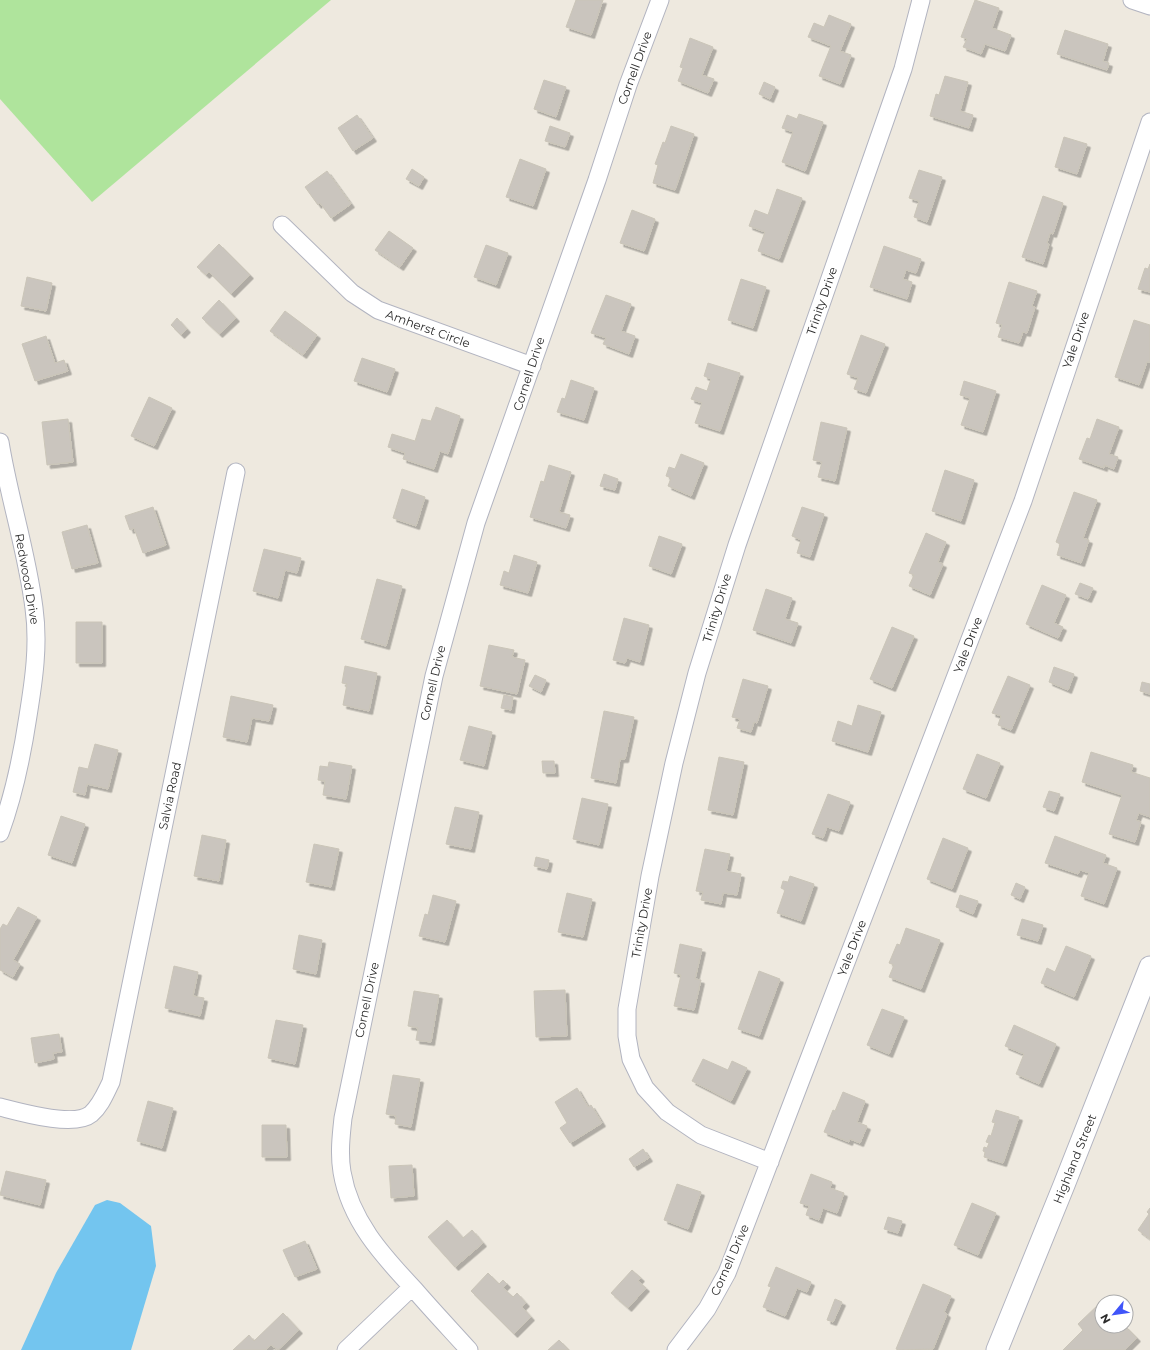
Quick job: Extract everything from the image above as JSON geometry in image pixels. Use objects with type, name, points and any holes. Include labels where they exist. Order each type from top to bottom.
[{"type":"street","name":"Cornell Drive","points":[[469,1350],[379,1251],[353,1207],[345,1184],[341,1160],[343,1118],[440,653],[476,523],[597,180],[628,85],[660,0]]},
{"type":"street","name":"Trinity Drive","points":[[770,1162],[701,1135],[667,1112],[645,1088],[631,1059],[627,1036],[627,1009],[650,876],[674,763],[695,680],[737,545],[903,68],[921,0]]},
{"type":"street","points":[[1132,0],[1150,6]]},
{"type":"street","name":"Yale Drive","points":[[770,1162],[1023,501],[1150,122]]},
{"type":"street","name":"Amherst Circle","points":[[282,225],[352,293],[378,310],[532,366]]},
{"type":"street","name":"Redwood Drive","points":[[0,442],[28,569],[35,609],[37,645],[35,671],[23,746],[13,792],[0,833]]},
{"type":"street","name":"Salvia Road","points":[[0,1107],[40,1118],[70,1119],[90,1114],[99,1106],[111,1082],[236,472]]},
{"type":"street","name":"Highland Street","points":[[997,1350],[1072,1166],[1150,967]]},
{"type":"street","name":"Cornell Drive","points":[[676,1350],[705,1312],[727,1273],[770,1162]]},
{"type":"street","points":[[346,1350],[412,1288]]},
{"type":"green space","points":[[0,0],[331,0],[92,202],[0,99]]},
{"type":"water","points":[[107,1200],[120,1203],[151,1226],[156,1266],[131,1350],[21,1350],[56,1273],[95,1205]]},
{"type":"building","points":[[576,0],[603,0],[591,35],[566,27]]},
{"type":"building","points":[[975,0],[999,8],[992,28],[1011,35],[1005,51],[985,44],[981,54],[963,47],[967,39],[961,37]]},
{"type":"building","points":[[829,15],[851,24],[840,51],[851,55],[840,84],[819,76],[831,46],[808,37],[814,23],[824,27]]},
{"type":"building","points":[[1065,30],[1108,44],[1103,61],[1109,63],[1107,70],[1057,54]]},
{"type":"building","points":[[690,38],[713,47],[702,75],[714,79],[708,93],[678,81],[683,68],[680,67]]},
{"type":"building","points":[[945,76],[968,82],[960,111],[973,115],[969,128],[930,116],[936,94],[939,95]]},
{"type":"building","points":[[544,80],[566,87],[556,117],[534,109]]},
{"type":"building","points":[[764,82],[775,87],[770,99],[759,94]]},
{"type":"building","points":[[799,114],[823,122],[805,171],[782,162],[793,132],[782,128],[787,115],[797,119]]},
{"type":"building","points":[[357,115],[373,138],[353,151],[338,128]]},
{"type":"building","points":[[550,126],[570,133],[565,147],[545,141]]},
{"type":"building","points":[[671,126],[694,134],[675,190],[653,183],[658,165],[655,164]]},
{"type":"building","points":[[1064,137],[1087,144],[1077,174],[1055,167]]},
{"type":"building","points":[[520,159],[546,169],[533,206],[506,197]]},
{"type":"building","points":[[412,169],[424,177],[419,186],[406,179]]},
{"type":"building","points":[[919,170],[942,177],[927,222],[914,217],[919,201],[909,198]]},
{"type":"building","points":[[327,171],[351,204],[331,218],[320,203],[318,205],[305,187]]},
{"type":"building","points":[[777,189],[802,198],[779,259],[758,251],[765,232],[749,226],[755,210],[768,215]]},
{"type":"building","points":[[1043,196],[1063,203],[1053,234],[1050,233],[1047,243],[1049,244],[1043,264],[1022,257]]},
{"type":"building","points":[[632,210],[655,219],[644,251],[620,243]]},
{"type":"building","points":[[389,231],[413,248],[400,267],[375,250]]},
{"type":"building","points":[[219,244],[250,275],[231,294],[209,272],[206,275],[197,267]]},
{"type":"building","points":[[486,245],[508,253],[496,285],[474,277]]},
{"type":"building","points":[[884,246],[921,259],[916,273],[906,270],[903,279],[912,282],[907,299],[870,287]]},
{"type":"building","points":[[1150,264],[1150,292],[1138,289],[1145,268],[1148,269]]},
{"type":"building","points":[[27,277],[52,283],[46,311],[21,306]]},
{"type":"building","points":[[741,279],[766,287],[753,328],[728,320]]},
{"type":"building","points":[[1009,282],[1037,291],[1032,306],[1035,307],[1027,333],[1023,332],[1019,343],[998,337],[1002,325],[996,323]]},
{"type":"building","points":[[606,295],[631,304],[621,331],[635,336],[629,354],[603,344],[606,338],[591,333]]},
{"type":"building","points":[[219,300],[236,318],[219,334],[202,318]]},
{"type":"building","points":[[285,311],[317,335],[303,355],[270,331]]},
{"type":"building","points":[[177,318],[187,329],[181,335],[171,325]]},
{"type":"building","points":[[1134,320],[1150,325],[1150,362],[1147,362],[1139,385],[1115,377]]},
{"type":"building","points":[[861,335],[885,344],[866,393],[854,389],[858,378],[847,374]]},
{"type":"building","points":[[46,336],[55,363],[64,360],[68,371],[35,381],[22,344]]},
{"type":"building","points":[[362,358],[395,369],[387,392],[354,381]]},
{"type":"building","points":[[708,363],[740,373],[720,431],[695,423],[702,403],[691,399],[696,387],[707,391],[711,379],[704,376]]},
{"type":"building","points":[[571,380],[594,388],[584,420],[557,412],[562,398],[565,399]]},
{"type":"building","points":[[964,381],[996,391],[983,432],[961,425],[970,398],[960,395]]},
{"type":"building","points":[[149,397],[172,408],[154,446],[131,436]]},
{"type":"building","points":[[436,407],[460,416],[448,454],[440,451],[434,469],[403,459],[405,453],[388,447],[392,434],[415,441],[422,419],[431,421]]},
{"type":"building","points":[[68,419],[73,462],[47,465],[42,422]]},
{"type":"building","points":[[1097,419],[1119,427],[1109,454],[1118,457],[1114,469],[1104,465],[1104,468],[1079,459],[1087,438],[1090,439]]},
{"type":"building","points":[[821,422],[847,428],[835,481],[818,477],[822,462],[813,460]]},
{"type":"building","points":[[681,454],[704,463],[691,496],[668,486],[671,478],[666,476],[669,467],[675,469]]},
{"type":"building","points":[[549,465],[571,472],[559,512],[570,515],[566,528],[530,517],[541,481],[544,482]]},
{"type":"building","points":[[945,470],[974,480],[961,521],[932,511]]},
{"type":"building","points":[[604,474],[618,479],[615,490],[600,486]]},
{"type":"building","points":[[402,489],[425,497],[416,526],[393,518]]},
{"type":"building","points":[[1074,492],[1097,500],[1083,538],[1089,540],[1081,563],[1057,555],[1060,544],[1056,542]]},
{"type":"building","points":[[153,507],[166,545],[143,553],[134,528],[130,530],[125,516]]},
{"type":"building","points":[[802,507],[824,514],[810,557],[797,553],[801,540],[792,536]]},
{"type":"building","points":[[87,525],[98,563],[72,569],[62,532]]},
{"type":"building","points":[[926,533],[946,542],[938,562],[943,564],[930,595],[909,586],[914,575],[909,573]]},
{"type":"building","points":[[659,536],[682,544],[671,574],[649,566]]},
{"type":"building","points":[[264,549],[301,558],[297,573],[285,570],[278,598],[253,591]]},
{"type":"building","points":[[514,555],[537,562],[528,593],[500,585],[504,571],[509,573]]},
{"type":"building","points":[[377,579],[402,586],[386,646],[361,639]]},
{"type":"building","points":[[1080,583],[1093,588],[1088,599],[1075,594]]},
{"type":"building","points":[[1042,585],[1066,595],[1054,623],[1063,627],[1058,638],[1026,624]]},
{"type":"building","points":[[766,589],[792,598],[785,619],[798,623],[791,643],[753,630]]},
{"type":"building","points":[[624,618],[649,625],[640,662],[627,658],[625,663],[613,660]]},
{"type":"building","points":[[76,622],[102,622],[102,663],[76,663]]},
{"type":"building","points":[[892,627],[914,636],[892,688],[870,679]]},
{"type":"building","points":[[489,645],[514,650],[512,657],[525,660],[517,694],[480,686]]},
{"type":"building","points":[[345,666],[377,673],[369,711],[343,705],[347,684],[342,683]]},
{"type":"building","points":[[1054,667],[1074,674],[1068,690],[1049,682]]},
{"type":"building","points":[[535,675],[546,680],[541,692],[529,686]]},
{"type":"building","points":[[1008,676],[1030,685],[1011,730],[998,725],[1001,716],[992,713]]},
{"type":"building","points":[[743,679],[768,686],[757,723],[754,722],[751,732],[737,728],[740,719],[732,717]]},
{"type":"building","points":[[1142,682],[1150,684],[1150,694],[1140,691]]},
{"type":"building","points":[[504,695],[513,697],[511,710],[501,708]]},
{"type":"building","points":[[231,696],[273,705],[269,721],[252,718],[247,742],[223,737]]},
{"type":"building","points":[[858,705],[881,712],[868,752],[832,741],[838,721],[852,726]]},
{"type":"building","points":[[604,711],[634,717],[625,759],[620,759],[616,783],[591,778]]},
{"type":"building","points":[[469,726],[492,732],[484,766],[460,760]]},
{"type":"building","points":[[95,744],[118,750],[108,789],[87,784],[85,795],[73,792],[79,767],[88,769]]},
{"type":"building","points":[[1091,752],[1133,765],[1131,772],[1150,778],[1150,817],[1139,813],[1136,820],[1141,822],[1135,842],[1109,834],[1122,795],[1082,782]]},
{"type":"building","points":[[977,754],[1000,763],[986,798],[963,789]]},
{"type":"building","points":[[719,757],[744,762],[733,815],[708,810]]},
{"type":"building","points":[[542,761],[554,761],[555,773],[543,773]]},
{"type":"building","points":[[329,762],[352,766],[346,799],[323,795],[325,781],[318,780],[320,766],[328,767]]},
{"type":"building","points":[[1049,791],[1060,794],[1054,811],[1043,807]]},
{"type":"building","points":[[828,794],[850,802],[839,831],[827,827],[823,838],[812,834]]},
{"type":"building","points":[[582,798],[608,804],[599,845],[573,839]]},
{"type":"building","points":[[455,807],[479,812],[471,849],[446,844]]},
{"type":"building","points":[[61,816],[85,824],[72,863],[48,855]]},
{"type":"building","points":[[202,835],[226,840],[219,881],[194,876]]},
{"type":"building","points":[[1055,836],[1106,855],[1103,863],[1117,868],[1104,904],[1081,896],[1089,873],[1080,870],[1078,874],[1045,863]]},
{"type":"building","points":[[943,838],[968,848],[952,889],[927,879]]},
{"type":"building","points":[[314,844],[339,849],[331,887],[306,882]]},
{"type":"building","points":[[705,849],[730,854],[726,871],[741,874],[737,895],[723,893],[721,904],[701,900],[703,892],[696,891]]},
{"type":"building","points":[[536,857],[549,860],[547,869],[534,866]]},
{"type":"building","points":[[790,876],[814,884],[801,921],[777,913],[785,890],[781,888],[783,881],[788,882]]},
{"type":"building","points":[[1016,883],[1025,887],[1020,899],[1011,895]]},
{"type":"building","points":[[567,893],[592,899],[583,937],[558,932]]},
{"type":"building","points":[[433,895],[456,901],[445,942],[419,936],[425,914],[428,915]]},
{"type":"building","points":[[960,895],[978,901],[973,914],[956,907]]},
{"type":"building","points":[[18,907],[37,917],[13,960],[20,964],[13,977],[0,970],[0,929],[3,924],[7,926]]},
{"type":"building","points":[[1022,919],[1043,925],[1038,941],[1017,935]]},
{"type":"building","points":[[906,928],[940,940],[921,989],[889,977],[894,965],[889,963],[897,944],[900,945]]},
{"type":"building","points":[[299,935],[322,940],[316,974],[293,969]]},
{"type":"building","points":[[680,944],[702,949],[695,979],[701,980],[694,1010],[674,1006],[681,975],[674,973]]},
{"type":"building","points":[[1066,946],[1091,956],[1074,997],[1041,983],[1047,968],[1055,972]]},
{"type":"building","points":[[174,966],[198,972],[193,996],[204,998],[200,1016],[165,1008]]},
{"type":"building","points":[[759,971],[780,979],[759,1036],[738,1029]]},
{"type":"building","points":[[565,990],[567,1036],[536,1037],[534,991]]},
{"type":"building","points":[[414,991],[439,995],[431,1042],[416,1040],[418,1028],[408,1026]]},
{"type":"building","points":[[882,1009],[904,1017],[889,1054],[867,1045]]},
{"type":"building","points":[[276,1020],[303,1025],[295,1064],[268,1058]]},
{"type":"building","points":[[1014,1025],[1056,1044],[1039,1084],[1016,1074],[1024,1054],[1005,1046]]},
{"type":"building","points":[[59,1034],[62,1052],[53,1053],[54,1059],[35,1063],[31,1038]]},
{"type":"building","points":[[703,1059],[728,1070],[732,1061],[747,1068],[731,1101],[692,1081]]},
{"type":"building","points":[[393,1075],[420,1079],[411,1127],[395,1124],[396,1116],[386,1114]]},
{"type":"building","points":[[577,1088],[588,1107],[591,1105],[602,1123],[570,1143],[560,1128],[567,1123],[555,1102]]},
{"type":"building","points":[[843,1092],[865,1101],[857,1122],[867,1126],[860,1143],[850,1139],[849,1142],[824,1132],[833,1110],[835,1111]]},
{"type":"building","points":[[148,1101],[173,1108],[162,1148],[137,1141]]},
{"type":"building","points":[[996,1110],[1019,1117],[1003,1163],[984,1157],[985,1152],[983,1151],[984,1147],[987,1148],[989,1143],[986,1142],[989,1135],[991,1136],[995,1123],[992,1122]]},
{"type":"building","points":[[262,1125],[286,1125],[287,1157],[262,1157]]},
{"type":"building","points":[[643,1149],[649,1158],[634,1167],[629,1159]]},
{"type":"building","points":[[412,1165],[414,1196],[391,1198],[389,1166]]},
{"type":"building","points":[[6,1171],[46,1180],[40,1205],[0,1195]]},
{"type":"building","points":[[811,1174],[832,1182],[830,1188],[844,1193],[837,1213],[823,1208],[819,1220],[806,1215],[809,1206],[800,1203]]},
{"type":"building","points":[[677,1184],[701,1192],[688,1229],[664,1220]]},
{"type":"building","points":[[972,1203],[996,1213],[978,1255],[954,1245]]},
{"type":"building","points":[[1150,1208],[1150,1239],[1138,1230],[1149,1214],[1147,1212]]},
{"type":"building","points":[[888,1217],[902,1221],[898,1233],[884,1229]]},
{"type":"building","points":[[447,1220],[463,1238],[472,1230],[483,1243],[455,1267],[428,1237]]},
{"type":"building","points":[[305,1241],[317,1269],[295,1277],[283,1250]]},
{"type":"building","points":[[776,1267],[811,1282],[807,1292],[797,1288],[785,1316],[763,1307],[771,1287],[768,1286]]},
{"type":"building","points":[[632,1270],[641,1278],[638,1281],[646,1288],[628,1308],[611,1293]]},
{"type":"building","points":[[488,1273],[499,1284],[503,1280],[507,1284],[503,1288],[513,1297],[517,1293],[526,1303],[522,1307],[531,1317],[514,1334],[471,1291]]},
{"type":"building","points":[[923,1284],[951,1296],[944,1312],[947,1314],[933,1349],[896,1349]]},
{"type":"building","points":[[835,1299],[842,1302],[833,1322],[827,1320]]},
{"type":"building","points":[[1094,1309],[1094,1334],[1133,1334],[1137,1338],[1125,1350],[1063,1350],[1083,1330],[1078,1324]]},
{"type":"building","points":[[283,1313],[299,1330],[278,1350],[271,1345],[265,1350],[233,1350],[249,1335],[254,1341]]},
{"type":"building","points":[[559,1340],[569,1350],[548,1350]]}]
